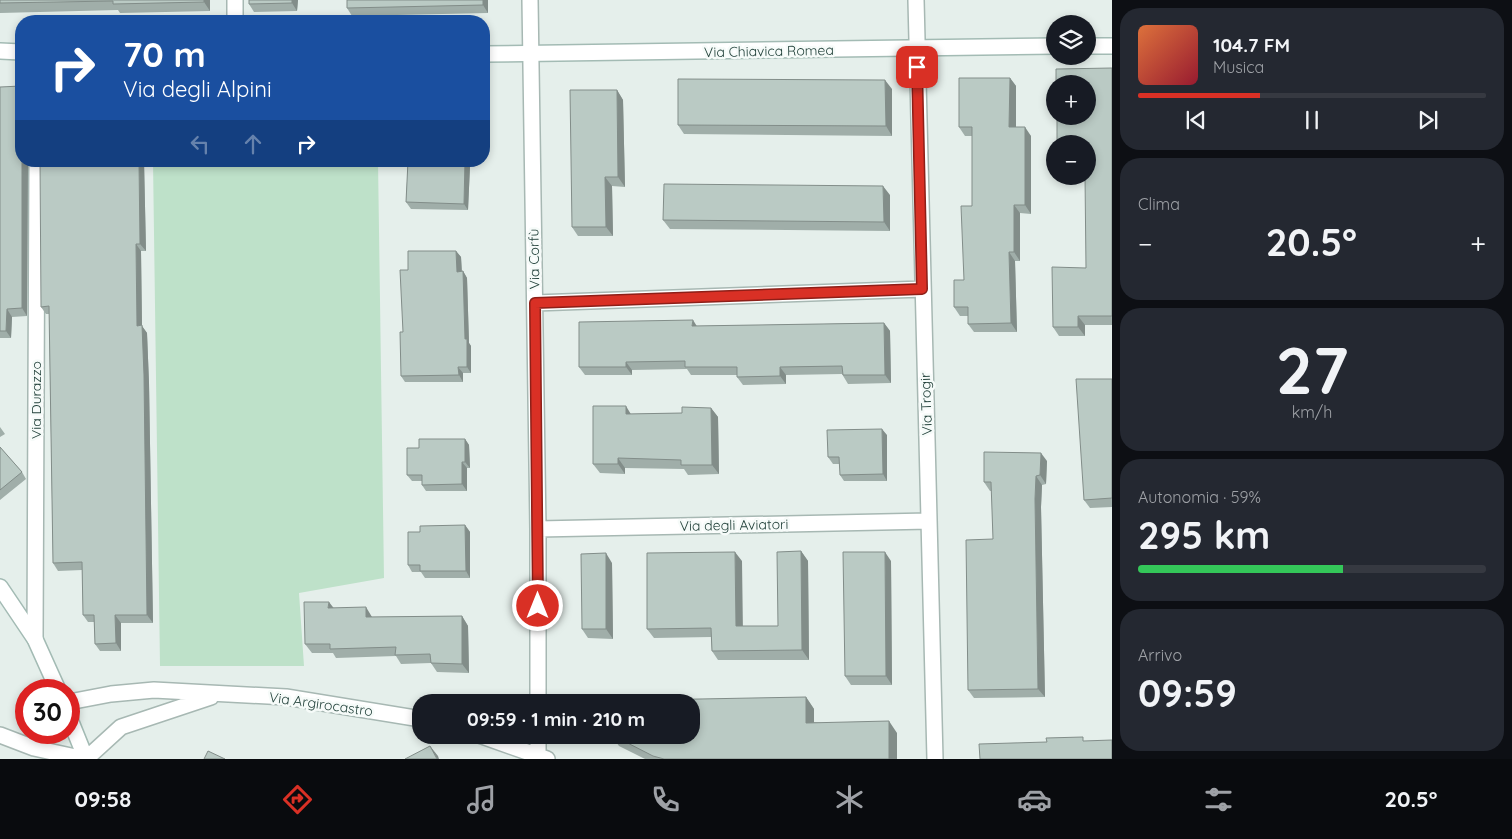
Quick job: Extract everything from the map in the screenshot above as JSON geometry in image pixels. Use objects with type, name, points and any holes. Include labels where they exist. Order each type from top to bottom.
[{"type":"street","points":[[234,0],[235,15]]},
{"type":"street","name":"Via Corfù","points":[[530,0],[538,529],[538,694]]},
{"type":"street","name":"Via Trogir","points":[[916,0],[935,759]]},
{"type":"street","name":"Via Chiavica Romea","points":[[490,54],[1046,46]]},
{"type":"street","points":[[1096,46],[1112,46]]},
{"type":"street","points":[[0,51],[15,52]]},
{"type":"street","name":"Via Durazzo","points":[[36,167],[36,639]]},
{"type":"street","points":[[535,303],[922,289]]},
{"type":"street","name":"Via degli Aviatori","points":[[538,529],[930,521]]},
{"type":"street","points":[[0,587],[36,639],[53,679]]},
{"type":"street","name":"Via Argirocastro","points":[[80,700],[111,694],[154,690],[286,697],[412,718]]},
{"type":"street","name":"Via Argirocastro","points":[[86,759],[122,727],[219,694]]},
{"type":"street","points":[[0,735],[34,748],[86,759]]},
{"type":"street","points":[[80,744],[86,759]]},
{"type":"street","points":[[505,744],[542,757],[540,744]]},
{"type":"green space","points":[[153,167],[378,167],[384,578],[299,593],[304,666],[160,666]]},
{"type":"building","points":[[0,0],[204,0],[204,2],[113,4],[113,1],[0,3]]},
{"type":"building","points":[[249,0],[292,0],[292,3],[249,4]]},
{"type":"building","points":[[347,0],[483,0],[483,5],[347,8]]},
{"type":"building","points":[[1112,68],[1112,316],[1078,316],[1078,327],[1053,327],[1052,267],[1086,268],[1085,185],[1096,185],[1096,135],[1057,135],[1057,125],[1096,125],[1096,75],[1056,75],[1056,69]]},
{"type":"building","points":[[959,78],[1010,78],[1009,127],[1025,127],[1025,205],[1014,205],[1014,252],[1009,252],[1011,323],[968,324],[968,307],[954,307],[954,280],[964,280],[961,206],[972,206],[972,127],[959,127]]},
{"type":"building","points":[[678,79],[885,80],[886,126],[678,125]]},
{"type":"building","points":[[15,86],[15,167],[22,167],[22,308],[7,309],[6,331],[0,331],[0,87]]},
{"type":"building","points":[[570,90],[617,90],[618,177],[605,177],[606,227],[572,227]]},
{"type":"building","points":[[40,167],[139,167],[140,244],[136,244],[137,326],[142,325],[144,375],[147,615],[115,615],[116,643],[95,644],[94,615],[83,615],[82,562],[53,563],[49,306],[41,307]]},
{"type":"building","points":[[408,167],[465,167],[464,204],[406,202]]},
{"type":"building","points":[[664,184],[883,186],[884,222],[663,220]]},
{"type":"building","points":[[408,251],[456,251],[457,272],[463,271],[465,339],[467,339],[467,367],[458,367],[459,375],[401,376],[400,332],[403,332],[400,270],[408,270]]},
{"type":"building","points":[[693,320],[692,326],[884,323],[885,375],[843,375],[842,366],[780,367],[780,376],[737,377],[737,367],[685,367],[685,361],[626,362],[626,367],[579,367],[579,322]]},
{"type":"building","points":[[1076,379],[1112,379],[1112,498],[1084,500]]},
{"type":"building","points":[[593,406],[626,406],[626,414],[682,413],[682,407],[711,408],[712,465],[681,465],[681,460],[618,458],[618,464],[593,464]]},
{"type":"building","points":[[882,429],[883,474],[840,475],[839,457],[828,457],[827,430]]},
{"type":"building","points":[[419,439],[465,439],[465,462],[462,462],[462,484],[422,485],[422,475],[407,475],[407,448],[419,448]]},
{"type":"building","points":[[0,447],[22,472],[0,490]]},
{"type":"building","points":[[984,452],[1041,453],[1040,475],[1036,476],[1035,499],[1038,689],[968,690],[966,540],[993,539],[991,482],[984,482]]},
{"type":"building","points":[[465,525],[466,571],[420,571],[420,565],[408,565],[408,532],[420,532],[420,526]]},
{"type":"building","points":[[801,551],[802,650],[712,651],[711,628],[647,629],[647,553],[735,552],[736,626],[778,626],[777,552]]},
{"type":"building","points":[[843,552],[885,552],[886,676],[845,676]]},
{"type":"building","points":[[606,553],[606,629],[582,629],[581,554]]},
{"type":"building","points":[[304,602],[329,602],[328,608],[366,607],[366,617],[462,616],[462,664],[431,663],[430,654],[395,655],[396,647],[330,649],[330,644],[305,644]]},
{"type":"building","points":[[806,697],[806,723],[889,721],[889,759],[664,759],[653,756],[630,744],[700,744],[700,699]]},
{"type":"building","points":[[1083,737],[1083,741],[1112,740],[1112,759],[980,759],[979,744],[1047,742],[1046,738]]},
{"type":"building","points":[[430,746],[437,759],[405,759]]},
{"type":"building","points":[[208,751],[225,759],[204,759]]},
{"type":"route","points":[[538,606],[535,303],[922,289],[917,67]]}]
